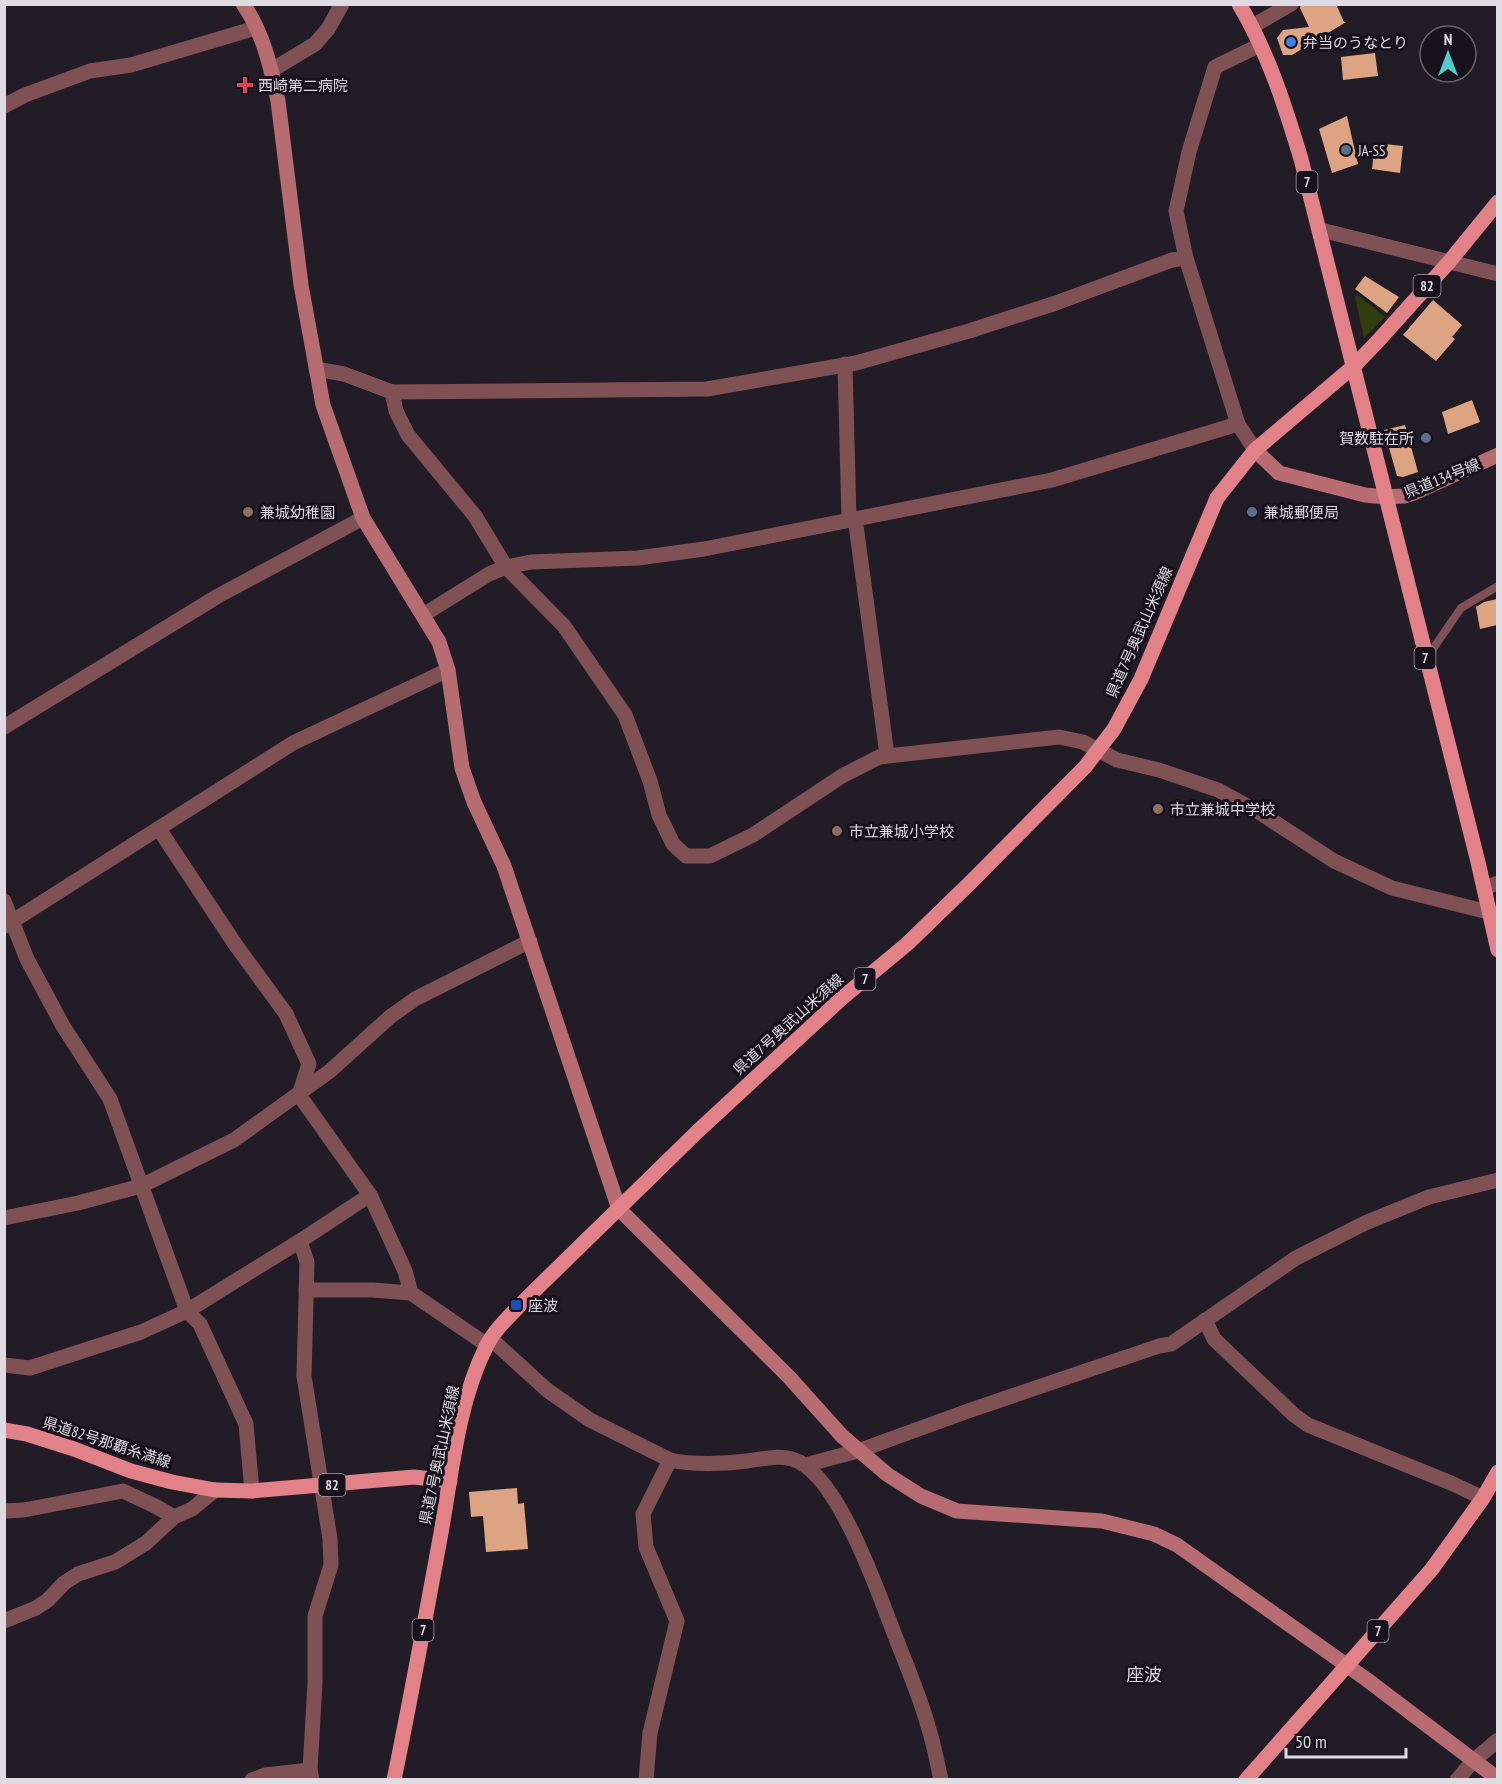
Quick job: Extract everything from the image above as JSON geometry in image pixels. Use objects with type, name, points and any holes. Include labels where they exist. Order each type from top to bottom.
[{"type":"main road","name":"7","points":[[1239,4],[1252,26],[1287,114],[1320,230],[1426,659],[1491,885],[1488,912],[1497,950]]},
{"type":"main road","name":"82","points":[[1353,366],[1449,262],[1497,202]]},
{"type":"main road","name":"県道7号奥武山米須線","points":[[394,1779],[466,1402],[476,1369],[489,1342],[504,1321],[698,1131],[839,1001],[907,944],[1078,775],[1114,729],[1141,679],[1217,498],[1256,450],[1353,366]]},
{"type":"main road","name":"県道82号那覇糸満線","points":[[4,1430],[27,1434],[74,1449],[131,1471],[214,1490],[252,1491],[414,1477],[450,1481]]},
{"type":"main road","name":"7","points":[[1246,1779],[1432,1569],[1483,1498],[1497,1472]]},
{"type":"street","points":[[272,70],[315,44],[328,29],[342,4]]},
{"type":"street","points":[[1252,26],[1292,4]]},
{"type":"street","points":[[248,6],[272,70],[278,100],[301,285],[323,405],[363,518],[439,642],[448,670],[462,768],[474,802],[504,866],[619,1209],[789,1377],[842,1436],[888,1475],[921,1496],[957,1511],[1102,1521],[1155,1534],[1177,1545],[1366,1678],[1497,1779]]},
{"type":"street","points":[[4,106],[90,71],[131,65],[256,28]]},
{"type":"street","points":[[1256,450],[1238,424],[1186,258],[1176,211],[1189,152],[1215,67],[1260,45]]},
{"type":"street","points":[[1320,230],[1497,274]]},
{"type":"street","points":[[316,369],[344,374],[392,392],[707,389],[856,363],[969,332],[1172,260],[1186,258]]},
{"type":"street","points":[[845,364],[852,519],[886,755]]},
{"type":"street","points":[[392,392],[396,411],[408,435],[475,516],[506,567],[564,626],[625,715],[650,781],[659,816],[673,844],[686,856],[710,856],[742,840],[842,776],[879,757],[1059,737],[1083,742],[1098,752],[1117,760],[1159,770],[1218,790],[1262,814],[1334,861],[1392,888],[1488,912]]},
{"type":"street","points":[[423,615],[489,574],[506,567],[531,562],[638,558],[704,549],[1052,480],[1238,424]]},
{"type":"street","name":"県道134号線","points":[[1256,450],[1279,473],[1350,492],[1385,497],[1413,493],[1497,455]]},
{"type":"street","points":[[4,727],[218,596],[363,518]]},
{"type":"street","points":[[8,923],[293,743],[448,670]]},
{"type":"street","points":[[159,829],[235,944],[286,1014],[309,1064],[299,1095]]},
{"type":"street","points":[[4,901],[8,923],[63,1026],[110,1099],[187,1311],[200,1324],[246,1424],[252,1491]]},
{"type":"street","points":[[4,1218],[78,1203],[141,1186],[234,1140],[330,1071],[391,1016],[415,999],[530,941]]},
{"type":"street","points":[[299,1095],[370,1195],[405,1271],[411,1293]]},
{"type":"street","points":[[805,1465],[858,1451],[979,1407],[1159,1346],[1171,1344],[1296,1258],[1365,1223],[1429,1197],[1497,1180]]},
{"type":"street","points":[[4,1365],[30,1368],[141,1332],[187,1311],[370,1195]]},
{"type":"street","points":[[252,1779],[265,1775],[311,1775],[315,1616],[331,1565],[323,1486],[304,1376],[307,1262],[300,1241]]},
{"type":"street","points":[[306,1290],[373,1290],[411,1293],[489,1342],[547,1390],[590,1420],[670,1460],[682,1463],[745,1462],[769,1457],[792,1459],[805,1465],[830,1492],[860,1546],[912,1677],[929,1727],[941,1779]]},
{"type":"street","points":[[1205,1320],[1215,1339],[1308,1425],[1483,1498]]},
{"type":"street","points":[[646,1779],[650,1733],[677,1622],[646,1548],[643,1514],[670,1460]]},
{"type":"street","points":[[123,1491],[131,1471]]},
{"type":"street","points":[[4,1621],[36,1608],[48,1600],[64,1583],[78,1574],[115,1562],[138,1548],[174,1517],[192,1509],[214,1490]]},
{"type":"street","points":[[4,1511],[24,1510],[123,1491],[174,1517]]},
{"type":"street","points":[[1457,1779],[1497,1740]]},
{"type":"lane","points":[[1426,659],[1461,608],[1497,586]]},
{"type":"green space","points":[[1358,295],[1385,317],[1364,338],[1355,297]]},
{"type":"building","points":[[1301,4],[1336,4],[1346,22],[1292,55],[1283,55],[1277,38],[1283,30],[1309,27],[1300,8]]},
{"type":"building","points":[[1375,53],[1378,76],[1343,80],[1341,57]]},
{"type":"building","points":[[1347,116],[1358,164],[1332,173],[1319,129]]},
{"type":"building","points":[[1375,143],[1403,146],[1400,173],[1372,169]]},
{"type":"building","points":[[1365,276],[1399,297],[1387,313],[1355,289]]},
{"type":"building","points":[[1433,300],[1462,325],[1452,337],[1455,339],[1436,361],[1403,335]]},
{"type":"building","points":[[1472,400],[1480,422],[1448,434],[1442,412]]},
{"type":"building","points":[[1405,425],[1418,472],[1403,477],[1397,476],[1384,430]]},
{"type":"building","points":[[1497,599],[1497,625],[1480,629],[1476,607],[1484,602]]},
{"type":"building","points":[[517,1488],[518,1504],[524,1503],[528,1549],[486,1552],[483,1516],[471,1517],[469,1492]]},
{"type":"place","name":"弁当のうなとり","points":[[1291,42]]},
{"type":"place","name":"西崎第二病院","points":[[245,85]]},
{"type":"place","name":"JA-SS","points":[[1346,150]]},
{"type":"place","name":"賀数駐在所","points":[[1426,438]]},
{"type":"place","name":"兼城幼稚園","points":[[248,512]]},
{"type":"place","name":"兼城郵便局","points":[[1252,512]]},
{"type":"place","name":"市立兼城中学校","points":[[1158,809]]},
{"type":"place","name":"市立兼城小学校","points":[[837,831]]},
{"type":"place","name":"座波","points":[[516,1305]]},
{"type":"district","name":"座波","points":[[1144,1674]]}]
